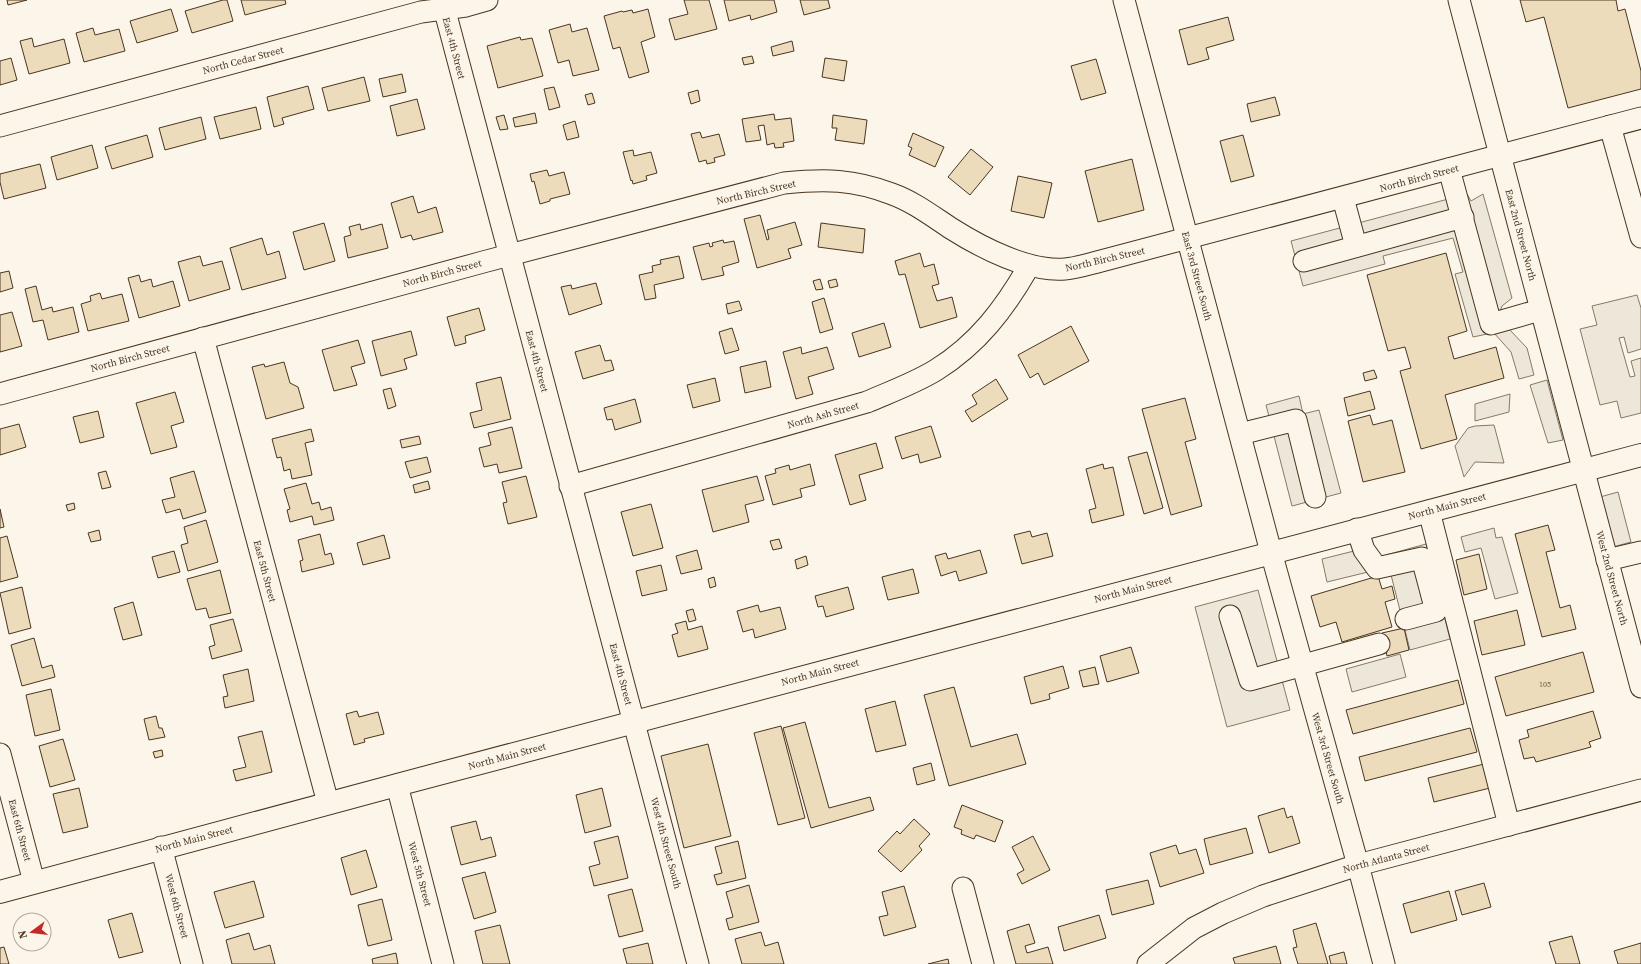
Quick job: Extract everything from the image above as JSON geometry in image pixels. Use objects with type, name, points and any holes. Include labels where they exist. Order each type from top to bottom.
[{"type":"main road","name":"North Main Street","points":[[0,892],[328,803],[1357,529],[1641,455]]},
{"type":"street","name":"North Cedar Street","points":[[0,126],[421,12],[443,4],[466,6],[488,0]]},
{"type":"street","name":"East 3rd Street South","points":[[1124,0],[1271,552]]},
{"type":"street","name":"East 2nd Street North","points":[[1459,0],[1583,470]]},
{"type":"street","name":"East 4th Street","points":[[443,4],[634,722]]},
{"type":"street","name":"North Birch Street","points":[[0,394],[509,255],[784,183],[817,180],[841,181],[864,185],[893,194],[921,208],[953,230],[991,251],[1029,266],[1064,269],[1344,198],[1641,118]]},
{"type":"street","points":[[1610,126],[1641,237]]},
{"type":"street","points":[[1449,169],[1491,324],[1540,310]]},
{"type":"street","points":[[1344,198],[1356,246]]},
{"type":"street","points":[[1304,261],[1462,217]]},
{"type":"street","name":"North Ash Street","points":[[570,486],[867,402],[903,386],[935,370],[964,350],[990,325],[1018,285],[1029,266]]},
{"type":"street","name":"East 5th Street","points":[[202,338],[328,803]]},
{"type":"street","points":[[1240,434],[1296,420],[1315,496]]},
{"type":"street","name":"West 2nd Street North","points":[[1583,470],[1607,560],[1633,624],[1641,687]]},
{"type":"street","points":[[1429,511],[1509,825]]},
{"type":"street","points":[[1357,529],[1364,550],[1377,568],[1422,558],[1436,611],[1406,619]]},
{"type":"street","name":"West 3rd Street South","points":[[1271,552],[1384,964]]},
{"type":"street","points":[[1607,560],[1641,552]]},
{"type":"street","points":[[1230,616],[1250,680],[1379,644]]},
{"type":"street","name":"West 4th Street South","points":[[634,722],[698,964]]},
{"type":"street","name":"East 6th Street","points":[[0,754],[34,882]]},
{"type":"street","name":"West 5th Street","points":[[397,785],[444,964]]},
{"type":"street","name":"North Atlanta Street","points":[[1148,964],[1194,928],[1223,913],[1263,896],[1358,865],[1641,790]]},
{"type":"street","name":"West 6th Street","points":[[161,848],[192,964]]},
{"type":"street","points":[[963,888],[982,964]]},
{"type":"shaded area","points":[[1467,194],[1471,201],[1483,194],[1512,298],[1502,306],[1492,333],[1473,337],[1455,274],[1463,272],[1453,238],[1383,256],[1385,264],[1303,286],[1291,241]]},
{"type":"shaded area","points":[[1637,295],[1641,308],[1641,349],[1628,353],[1624,337],[1619,338],[1630,377],[1635,376],[1631,361],[1641,358],[1641,413],[1621,418],[1617,401],[1600,405],[1580,329],[1597,325],[1592,306]]},
{"type":"shaded area","points":[[1509,329],[1527,348],[1534,375],[1519,379],[1511,352],[1494,333]]},
{"type":"shaded area","points":[[1547,380],[1563,440],[1548,443],[1530,385]]},
{"type":"shaded area","points":[[1510,394],[1509,412],[1475,421],[1475,404]]},
{"type":"shaded area","points":[[1299,396],[1303,414],[1319,410],[1341,493],[1292,506],[1266,405]]},
{"type":"shaded area","points":[[1494,425],[1504,463],[1475,462],[1464,477],[1455,446],[1468,428]]},
{"type":"shaded area","points":[[1618,492],[1631,542],[1613,547],[1600,497]]},
{"type":"shaded area","points":[[1494,528],[1496,538],[1502,537],[1518,593],[1495,599],[1481,548],[1465,552],[1461,537]]},
{"type":"shaded area","points":[[1426,544],[1450,639],[1410,650],[1386,555]]},
{"type":"shaded area","points":[[1362,549],[1368,572],[1327,582],[1322,559]]},
{"type":"shaded area","points":[[1258,590],[1290,710],[1227,727],[1195,607]]},
{"type":"shaded area","points":[[1400,654],[1406,677],[1352,692],[1346,669]]},
{"type":"building","points":[[7,0],[27,0],[8,5]]},
{"type":"building","points":[[227,0],[233,21],[192,33],[185,11]]},
{"type":"building","points":[[241,0],[285,0],[286,4],[245,15]]},
{"type":"building","points":[[684,0],[709,0],[717,29],[675,40],[669,19],[688,14]]},
{"type":"building","points":[[724,0],[774,0],[777,12],[751,20],[750,15],[729,21]]},
{"type":"building","points":[[800,0],[828,0],[830,8],[804,15]]},
{"type":"building","points":[[1520,0],[1616,0],[1618,11],[1625,9],[1641,71],[1641,89],[1568,108],[1544,17],[1526,22]]},
{"type":"building","points":[[171,9],[178,31],[137,43],[130,21]]},
{"type":"building","points":[[648,9],[655,37],[641,42],[649,72],[629,78],[620,47],[613,49],[604,16],[622,11],[632,10],[633,13]]},
{"type":"building","points":[[1228,17],[1234,40],[1206,48],[1209,59],[1188,65],[1179,30]]},
{"type":"building","points":[[570,24],[572,32],[587,28],[599,70],[573,76],[569,60],[558,63],[549,30]]},
{"type":"building","points":[[93,28],[95,35],[119,29],[125,51],[84,62],[76,33]]},
{"type":"building","points":[[520,37],[521,40],[532,38],[543,76],[498,88],[487,46]]},
{"type":"building","points":[[32,38],[34,47],[64,39],[70,63],[29,74],[20,41]]},
{"type":"building","points":[[792,41],[794,51],[773,56],[771,47]]},
{"type":"building","points":[[752,56],[754,63],[744,65],[742,58]]},
{"type":"building","points":[[11,58],[17,80],[0,85],[0,61]]},
{"type":"building","points":[[825,58],[847,61],[844,81],[822,77]]},
{"type":"building","points":[[1096,59],[1106,93],[1081,100],[1071,66]]},
{"type":"building","points":[[402,74],[406,92],[383,97],[379,79]]},
{"type":"building","points":[[364,77],[370,101],[328,111],[322,88]]},
{"type":"building","points":[[308,86],[314,109],[282,118],[284,124],[274,127],[267,97]]},
{"type":"building","points":[[554,87],[560,107],[549,110],[544,89]]},
{"type":"building","points":[[698,90],[700,101],[691,104],[688,93]]},
{"type":"building","points":[[592,93],[595,103],[588,105],[585,95]]},
{"type":"building","points":[[1275,97],[1280,115],[1251,122],[1247,104]]},
{"type":"building","points":[[417,99],[425,129],[397,136],[390,106]]},
{"type":"building","points":[[256,107],[261,129],[220,139],[214,117]]},
{"type":"building","points":[[535,113],[537,123],[515,127],[513,118]]},
{"type":"building","points":[[774,114],[775,120],[791,118],[794,141],[783,143],[784,147],[775,148],[774,143],[767,145],[764,125],[758,126],[761,140],[746,142],[742,119]]},
{"type":"building","points":[[504,115],[508,129],[500,130],[496,117]]},
{"type":"building","points":[[833,115],[867,120],[864,144],[835,140],[837,128],[832,128]]},
{"type":"building","points":[[201,117],[206,139],[165,150],[159,128]]},
{"type":"building","points":[[575,121],[579,137],[567,140],[563,125]]},
{"type":"building","points":[[700,132],[702,138],[719,134],[725,155],[714,158],[715,162],[707,164],[706,160],[699,162],[691,134]]},
{"type":"building","points":[[913,133],[944,147],[935,167],[909,155],[912,148],[908,146]]},
{"type":"building","points":[[147,135],[153,157],[112,169],[105,147]]},
{"type":"building","points":[[1243,135],[1254,176],[1231,182],[1220,141]]},
{"type":"building","points":[[92,145],[98,168],[57,180],[51,157]]},
{"type":"building","points":[[971,149],[993,167],[970,195],[948,177]]},
{"type":"building","points":[[633,150],[634,156],[651,152],[657,173],[646,176],[647,180],[633,184],[623,152]]},
{"type":"building","points":[[1132,159],[1144,210],[1098,222],[1085,171]]},
{"type":"building","points":[[40,164],[46,188],[4,199],[0,182],[0,174]]},
{"type":"building","points":[[547,170],[549,176],[564,172],[570,194],[550,199],[550,201],[540,204],[534,181],[532,182],[530,174]]},
{"type":"building","points":[[1018,176],[1052,183],[1044,218],[1011,211]]},
{"type":"building","points":[[413,196],[418,213],[436,207],[443,232],[413,240],[411,235],[401,238],[391,203]]},
{"type":"building","points":[[760,215],[767,240],[769,239],[767,230],[795,222],[802,245],[788,249],[791,258],[757,268],[744,219]]},
{"type":"building","points":[[324,223],[335,261],[304,270],[293,232]]},
{"type":"building","points":[[821,223],[865,229],[863,253],[818,247]]},
{"type":"building","points":[[360,224],[361,230],[382,224],[388,248],[348,258],[344,237],[351,235],[349,227]]},
{"type":"building","points":[[262,238],[267,255],[279,251],[286,278],[242,290],[230,248]]},
{"type":"building","points":[[723,240],[724,243],[734,241],[739,262],[722,267],[724,275],[702,280],[693,247],[709,243],[710,247],[713,246],[712,243]]},
{"type":"building","points":[[920,253],[924,267],[934,264],[939,284],[932,286],[937,301],[952,297],[957,317],[920,328],[905,274],[899,275],[895,261]]},
{"type":"building","points":[[1446,253],[1467,331],[1448,337],[1454,359],[1496,347],[1504,378],[1445,395],[1457,439],[1421,449],[1400,371],[1411,368],[1405,347],[1388,351],[1367,275]]},
{"type":"building","points":[[200,256],[203,266],[222,261],[230,289],[189,301],[178,262]]},
{"type":"building","points":[[679,256],[684,278],[654,285],[656,298],[645,300],[639,275],[653,272],[652,266],[661,264],[660,260]]},
{"type":"building","points":[[9,271],[13,288],[0,292],[0,273]]},
{"type":"building","points":[[139,275],[141,282],[151,279],[153,287],[173,281],[180,306],[139,318],[128,278]]},
{"type":"building","points":[[820,279],[823,289],[816,290],[813,281]]},
{"type":"building","points":[[836,279],[838,286],[830,288],[828,281]]},
{"type":"building","points":[[596,283],[602,304],[569,315],[561,287],[571,285],[572,289]]},
{"type":"building","points":[[36,286],[42,310],[52,307],[53,312],[73,307],[79,332],[48,340],[43,320],[33,322],[25,289]]},
{"type":"building","points":[[100,293],[102,299],[122,294],[129,321],[88,331],[81,304],[91,301],[90,296]]},
{"type":"building","points":[[824,298],[833,329],[820,333],[812,302]]},
{"type":"building","points":[[739,301],[742,310],[728,314],[726,304]]},
{"type":"building","points":[[479,308],[485,330],[465,336],[466,343],[455,346],[447,317]]},
{"type":"building","points":[[12,312],[22,346],[0,352],[0,315]]},
{"type":"building","points":[[884,323],[891,347],[859,357],[852,333]]},
{"type":"building","points":[[1071,326],[1089,361],[1044,385],[1038,373],[1030,378],[1018,355]]},
{"type":"building","points":[[732,328],[739,350],[725,354],[719,332]]},
{"type":"building","points":[[411,331],[417,355],[404,359],[407,369],[381,376],[372,341]]},
{"type":"building","points":[[358,340],[365,363],[351,367],[357,385],[334,391],[322,350]]},
{"type":"building","points":[[600,345],[605,361],[611,360],[614,370],[583,379],[575,352]]},
{"type":"building","points":[[801,347],[802,354],[827,347],[834,369],[808,377],[813,394],[796,399],[783,352]]},
{"type":"building","points":[[766,361],[771,387],[745,393],[740,367]]},
{"type":"building","points":[[284,362],[290,383],[298,387],[304,408],[266,419],[252,367],[264,364],[265,367]]},
{"type":"building","points":[[1374,370],[1377,378],[1365,381],[1363,373]]},
{"type":"building","points":[[501,377],[511,419],[474,428],[470,413],[482,410],[476,383]]},
{"type":"building","points":[[715,378],[720,401],[693,408],[687,385]]},
{"type":"building","points":[[996,379],[1008,399],[972,422],[965,411],[977,404],[972,395]]},
{"type":"building","points":[[391,388],[396,406],[388,409],[383,390]]},
{"type":"building","points":[[1370,391],[1375,409],[1348,416],[1344,398]]},
{"type":"building","points":[[175,392],[184,422],[171,426],[177,447],[151,454],[136,403]]},
{"type":"building","points":[[1185,398],[1196,439],[1185,442],[1202,506],[1171,515],[1142,409]]},
{"type":"building","points":[[635,399],[641,422],[615,430],[612,419],[607,420],[604,408]]},
{"type":"building","points":[[98,411],[104,437],[80,443],[73,417]]},
{"type":"building","points":[[1370,415],[1373,425],[1392,420],[1405,472],[1363,482],[1348,421]]},
{"type":"building","points":[[19,424],[26,447],[0,455],[0,429]]},
{"type":"building","points":[[931,426],[941,457],[920,463],[918,454],[902,459],[895,437]]},
{"type":"building","points":[[512,427],[522,468],[499,473],[497,464],[484,467],[479,448],[491,445],[488,433]]},
{"type":"building","points":[[311,429],[314,441],[305,443],[312,475],[292,479],[290,469],[284,471],[281,457],[277,458],[272,439]]},
{"type":"building","points":[[419,436],[421,444],[402,448],[400,440]]},
{"type":"building","points":[[876,443],[883,468],[859,475],[866,500],[850,505],[835,455]]},
{"type":"building","points":[[1147,452],[1163,508],[1144,514],[1128,457]]},
{"type":"building","points":[[427,457],[431,472],[410,478],[405,462]]},
{"type":"building","points":[[810,464],[815,485],[800,489],[802,497],[773,505],[765,476],[776,473],[775,469],[789,465],[790,470]]},
{"type":"building","points":[[1103,464],[1104,469],[1113,467],[1124,515],[1092,523],[1089,510],[1096,508],[1086,469]]},
{"type":"building","points":[[106,471],[111,487],[102,489],[98,473]]},
{"type":"building","points":[[194,471],[206,512],[183,519],[180,509],[166,513],[162,500],[175,497],[170,478]]},
{"type":"building","points":[[526,476],[537,517],[508,524],[503,503],[507,502],[502,482]]},
{"type":"building","points":[[757,476],[764,500],[745,505],[749,522],[713,532],[702,490]]},
{"type":"building","points":[[428,481],[430,489],[415,493],[413,485]]},
{"type":"building","points":[[306,483],[312,504],[319,502],[321,510],[331,507],[334,520],[314,525],[312,516],[290,522],[287,510],[290,509],[284,489]]},
{"type":"building","points":[[74,503],[75,509],[68,511],[66,505]]},
{"type":"building","points":[[651,504],[663,548],[633,556],[621,512]]},
{"type":"building","points":[[0,509],[4,527],[0,528]]},
{"type":"building","points":[[206,520],[218,562],[188,571],[181,545],[188,543],[184,527]]},
{"type":"building","points":[[1548,525],[1555,550],[1546,552],[1560,608],[1570,605],[1576,629],[1542,637],[1515,534]]},
{"type":"building","points":[[99,530],[101,540],[91,542],[88,533]]},
{"type":"building","points":[[1030,531],[1032,537],[1047,533],[1053,556],[1022,564],[1014,535]]},
{"type":"building","points":[[320,534],[325,555],[331,553],[334,564],[302,572],[300,561],[303,560],[298,540]]},
{"type":"building","points":[[384,535],[390,558],[363,565],[357,543]]},
{"type":"building","points":[[7,536],[18,577],[0,582],[0,538]]},
{"type":"building","points":[[779,539],[782,548],[773,550],[770,541]]},
{"type":"building","points":[[697,550],[702,569],[681,574],[676,556]]},
{"type":"building","points":[[980,550],[987,573],[959,581],[956,571],[941,576],[935,556],[946,553],[948,559]]},
{"type":"building","points":[[174,551],[180,572],[158,578],[152,557]]},
{"type":"building","points":[[1479,554],[1487,589],[1464,595],[1456,560]]},
{"type":"building","points":[[806,556],[808,565],[797,569],[795,560]]},
{"type":"building","points":[[661,565],[667,590],[642,596],[636,571]]},
{"type":"building","points":[[913,569],[919,593],[888,600],[882,577]]},
{"type":"building","points":[[220,570],[231,613],[209,618],[206,608],[196,610],[187,579]]},
{"type":"building","points":[[1378,576],[1382,589],[1392,586],[1395,599],[1385,602],[1392,627],[1342,642],[1336,622],[1320,627],[1311,596]]},
{"type":"building","points":[[714,577],[716,586],[710,588],[708,579]]},
{"type":"building","points":[[22,587],[31,628],[9,634],[0,593]]},
{"type":"building","points":[[848,587],[854,609],[826,617],[823,606],[818,607],[815,596]]},
{"type":"building","points":[[133,602],[142,635],[123,640],[114,608]]},
{"type":"building","points":[[758,605],[760,612],[780,607],[786,629],[755,638],[753,629],[743,632],[737,611]]},
{"type":"building","points":[[693,609],[696,620],[689,622],[686,611]]},
{"type":"building","points":[[1517,610],[1525,645],[1482,655],[1474,621]]},
{"type":"building","points":[[233,619],[242,651],[212,659],[209,647],[215,645],[210,625]]},
{"type":"building","points":[[686,621],[688,630],[702,626],[708,649],[678,657],[672,635],[678,633],[675,624]]},
{"type":"building","points":[[1404,628],[1409,650],[1387,656],[1382,633]]},
{"type":"building","points":[[34,638],[42,668],[52,665],[55,677],[22,686],[11,645]]},
{"type":"building","points":[[1131,647],[1139,673],[1107,682],[1100,656]]},
{"type":"building","points":[[1583,652],[1594,692],[1506,716],[1495,677]]},
{"type":"building","points":[[1063,666],[1069,688],[1049,694],[1050,699],[1031,704],[1024,677]]},
{"type":"building","points":[[1095,667],[1099,684],[1083,687],[1079,671]]},
{"type":"building","points":[[248,669],[254,701],[225,708],[223,697],[228,696],[223,675]]},
{"type":"building","points":[[1458,680],[1464,704],[1353,734],[1346,710]]},
{"type":"building","points":[[954,687],[971,747],[1017,734],[1026,764],[949,786],[924,695]]},
{"type":"building","points":[[51,689],[60,730],[35,736],[26,695]]},
{"type":"building","points":[[895,701],[906,745],[876,752],[865,709]]},
{"type":"building","points":[[357,711],[359,717],[378,712],[384,734],[364,739],[365,742],[354,745],[346,714]]},
{"type":"building","points":[[1593,711],[1601,738],[1589,742],[1591,747],[1536,762],[1534,757],[1524,759],[1519,740],[1529,737],[1527,730]]},
{"type":"building","points":[[156,716],[159,728],[162,728],[165,737],[149,740],[144,719]]},
{"type":"building","points":[[805,722],[829,808],[870,797],[874,810],[811,828],[783,728]]},
{"type":"building","points":[[781,726],[805,818],[778,825],[754,733]]},
{"type":"building","points":[[1470,728],[1477,752],[1365,781],[1359,757]]},
{"type":"building","points":[[262,731],[272,772],[236,781],[233,770],[246,767],[238,737]]},
{"type":"building","points":[[63,739],[75,780],[50,787],[39,746]]},
{"type":"building","points":[[708,744],[731,836],[684,848],[661,756]]},
{"type":"building","points":[[162,750],[163,756],[155,758],[153,752]]},
{"type":"building","points":[[931,763],[935,780],[917,785],[913,768]]},
{"type":"building","points":[[1484,764],[1490,788],[1434,802],[1428,778]]},
{"type":"building","points":[[79,788],[88,827],[63,833],[53,794]]},
{"type":"building","points":[[602,788],[611,826],[585,833],[576,795]]},
{"type":"building","points":[[962,805],[1003,821],[995,842],[976,835],[974,839],[961,834],[962,830],[954,827]]},
{"type":"building","points":[[1284,808],[1287,818],[1292,816],[1300,843],[1269,853],[1258,816]]},
{"type":"building","points":[[914,819],[930,834],[919,846],[922,850],[901,872],[878,851],[897,831],[900,834]]},
{"type":"building","points":[[476,821],[481,840],[491,837],[496,856],[461,865],[451,827]]},
{"type":"building","points":[[1246,828],[1253,853],[1210,865],[1204,839]]},
{"type":"building","points":[[618,836],[628,878],[594,886],[589,867],[600,864],[594,842]]},
{"type":"building","points":[[1033,836],[1050,870],[1022,884],[1017,874],[1024,870],[1012,847]]},
{"type":"building","points":[[738,841],[746,878],[717,885],[714,875],[722,873],[715,847]]},
{"type":"building","points":[[1176,845],[1179,854],[1196,849],[1204,873],[1160,887],[1150,853]]},
{"type":"building","points":[[366,850],[377,887],[351,895],[341,858]]},
{"type":"building","points":[[485,872],[496,912],[474,919],[462,878]]},
{"type":"building","points":[[1148,880],[1154,904],[1112,915],[1106,890]]},
{"type":"building","points":[[254,881],[264,917],[225,928],[214,892]]},
{"type":"building","points":[[1484,883],[1491,907],[1462,915],[1455,891]]},
{"type":"building","points":[[749,885],[759,922],[729,930],[726,919],[733,917],[726,892]]},
{"type":"building","points":[[904,886],[916,927],[884,936],[879,917],[888,915],[882,892]]},
{"type":"building","points":[[632,889],[643,931],[619,937],[608,895]]},
{"type":"building","points":[[1449,891],[1457,920],[1411,933],[1403,904]]},
{"type":"building","points":[[382,899],[392,940],[368,946],[358,905]]},
{"type":"building","points":[[132,913],[143,952],[119,958],[108,920]]},
{"type":"building","points":[[1099,915],[1106,938],[1064,951],[1058,927]]},
{"type":"building","points":[[1316,923],[1328,964],[1298,964],[1293,948],[1297,947],[1293,930]]},
{"type":"building","points":[[1029,924],[1035,943],[1025,946],[1027,953],[1048,947],[1053,964],[1016,964],[1007,931]]},
{"type":"building","points":[[500,925],[510,964],[483,964],[475,931]]},
{"type":"building","points":[[761,932],[765,946],[778,942],[784,964],[742,964],[735,939]]},
{"type":"building","points":[[249,933],[254,950],[270,945],[275,964],[232,964],[226,940]]},
{"type":"building","points":[[1572,936],[1580,964],[1556,964],[1549,942]]},
{"type":"building","points":[[648,943],[653,964],[627,964],[623,949]]},
{"type":"building","points":[[1641,943],[1641,964],[1618,964],[1614,951]]},
{"type":"building","points":[[1276,946],[1281,964],[1235,964],[1233,958]]},
{"type":"building","points":[[4,947],[9,964],[0,964],[0,948]]},
{"type":"building","points":[[1344,952],[1347,964],[1331,964],[1329,956]]},
{"type":"building","points":[[396,953],[398,964],[373,964],[372,959]]},
{"type":"building","points":[[948,959],[949,964],[928,964]]}]
